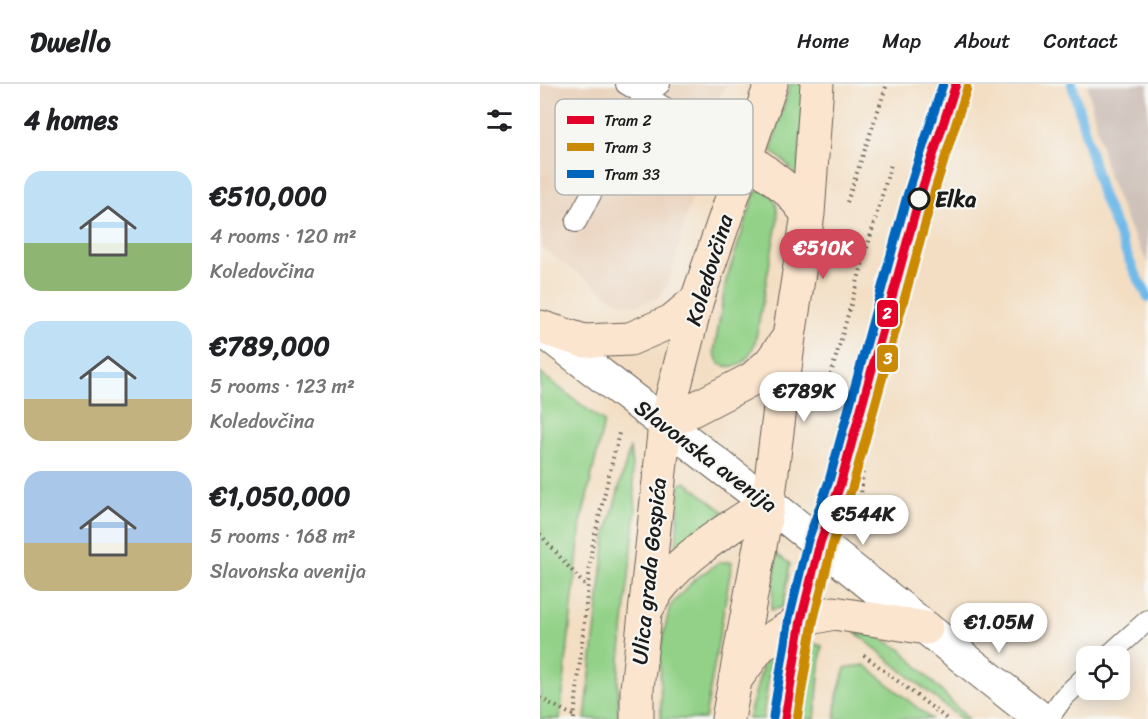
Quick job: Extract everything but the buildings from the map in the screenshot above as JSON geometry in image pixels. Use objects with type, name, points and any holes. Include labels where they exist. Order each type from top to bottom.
[{"type":"street","name":"Koledovčina","points":[[753,136],[771,84]]},
{"type":"street","points":[[728,719],[768,503],[789,337],[808,214],[817,84]]},
{"type":"street","points":[[753,162],[787,189],[808,214]]},
{"type":"street","name":"Koledovčina","points":[[665,424],[697,300],[733,195]]},
{"type":"street","points":[[540,328],[585,341],[630,339],[672,321],[697,300]]},
{"type":"street","name":"Slavonska avenija","points":[[540,328],[768,503],[1041,719]]},
{"type":"street","points":[[665,424],[752,379],[770,363],[789,337]]},
{"type":"street","name":"Ulica grada Gospića","points":[[637,719],[637,689],[665,424]]},
{"type":"street","points":[[645,611],[661,586],[683,564],[707,544],[768,503]]},
{"type":"street","points":[[737,677],[760,646],[801,620],[834,613],[926,628]]},
{"type":"lane","points":[[626,84],[649,99]]},
{"type":"lane","points":[[642,99],[660,84]]},
{"type":"lane","points":[[576,222],[591,195]]},
{"type":"lane","points":[[1119,646],[1148,620]]},
{"type":"lane","points":[[1048,719],[1063,698],[1076,686]]},
{"type":"path","points":[[825,395],[891,164]]},
{"type":"path","points":[[846,493],[860,510],[865,440],[944,177]]},
{"type":"path","points":[[540,698],[574,717],[592,547],[621,428]]},
{"type":"path","points":[[540,534],[588,589]]},
{"type":"path","points":[[863,655],[947,719]]},
{"type":"shaded area","points":[[540,84],[727,84],[719,99],[555,99],[555,195],[693,195],[668,284],[660,296],[637,306],[618,302],[540,246]]},
{"type":"shaded area","points":[[1087,84],[1148,84],[1148,263],[1129,227],[1107,173]]},
{"type":"green space","points":[[790,84],[805,84],[798,178],[785,162],[771,151]]},
{"type":"green space","points":[[762,189],[775,200],[778,218],[755,343],[746,360],[737,366],[726,366],[719,364],[714,352],[726,281],[755,193]]},
{"type":"green space","points":[[540,373],[604,422],[581,523],[560,719],[540,719]]},
{"type":"green space","points":[[630,447],[636,509],[618,680],[618,719],[585,719],[606,536]]},
{"type":"green space","points":[[686,482],[724,512],[676,548],[680,484]]},
{"type":"green space","points":[[777,554],[790,564],[783,607],[771,610]]},
{"type":"green space","points":[[719,562],[732,562],[705,719],[661,719],[660,650],[670,606],[694,580]]},
{"type":"green space","points":[[855,632],[880,637],[902,650],[968,719],[961,719]]},
{"type":"green space","points":[[805,641],[822,646],[815,719],[796,719]]},
{"type":"green space","points":[[771,656],[763,719],[748,719],[763,665]]},
{"type":"green space","points":[[865,665],[931,719],[835,719],[837,697],[845,668]]},
{"type":"waterway","points":[[1072,84],[1101,192],[1133,269],[1148,297]]},
{"type":"tram line","name":"33","points":[[773,717],[789,618],[808,540],[829,481],[907,196],[943,84]]},
{"type":"tram line","name":"2","points":[[785,719],[801,620],[820,543],[840,485],[919,199],[956,84]]},
{"type":"tram line","name":"3","points":[[797,719],[813,622],[832,546],[852,488],[931,202],[967,88]]},
{"type":"place","name":"Elka","points":[[919,199]]}]
